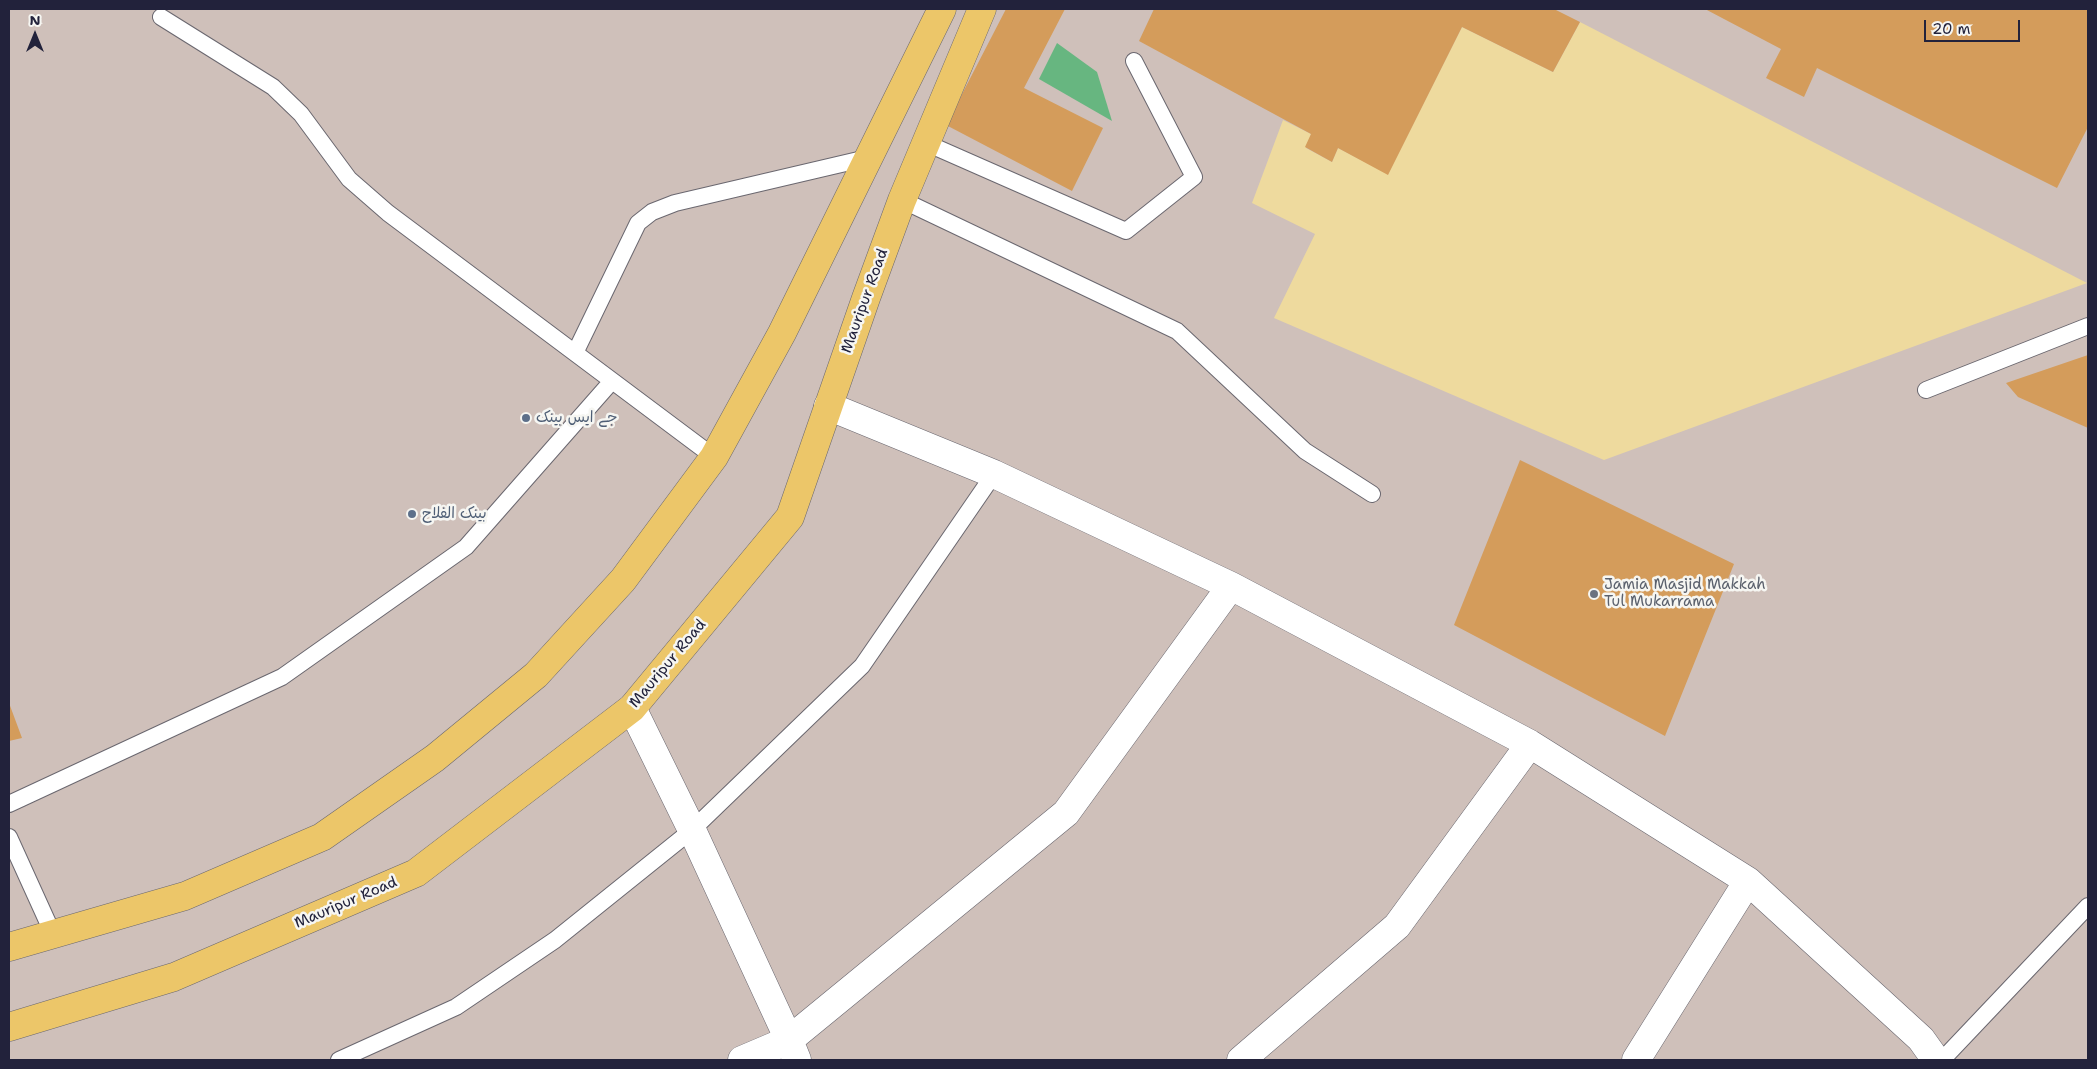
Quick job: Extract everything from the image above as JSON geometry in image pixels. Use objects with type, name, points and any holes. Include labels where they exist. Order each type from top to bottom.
[{"type":"main road","points":[[9,947],[185,896],[322,836],[435,758],[536,675],[623,580],[714,457],[782,333],[942,9]]},
{"type":"main road","name":"Mauripur Road","points":[[9,1028],[174,977],[416,873],[632,708],[790,517],[902,200],[982,9]]},
{"type":"street","points":[[828,406],[994,474],[1231,586],[1530,744],[1748,881],[1922,1039],[1936,1060]]},
{"type":"street","points":[[742,1060],[793,1050],[1066,813],[1231,586]]},
{"type":"street","points":[[632,708],[692,830],[793,1050]]},
{"type":"street","points":[[1240,1060],[1397,926],[1530,744]]},
{"type":"street","points":[[1636,1060],[1748,881]]},
{"type":"lane","points":[[161,17],[273,87],[301,114],[349,179],[388,214],[714,457]]},
{"type":"lane","points":[[926,143],[1126,231],[1194,177],[1134,61]]},
{"type":"lane","points":[[575,353],[638,223],[652,212],[675,203],[867,158]]},
{"type":"lane","points":[[902,200],[1177,331],[1306,451],[1372,494]]},
{"type":"lane","points":[[1926,390],[2088,326]]},
{"type":"lane","points":[[9,804],[282,678],[466,547],[612,380]]},
{"type":"lane","points":[[339,1060],[456,1007],[554,940],[692,830],[862,666],[994,474]]},
{"type":"lane","points":[[9,837],[53,934]]},
{"type":"lane","points":[[1942,1060],[2088,906]]},
{"type":"shaded area","points":[[9,9],[2088,9],[2087,1060],[9,1060]]},
{"type":"green space","points":[[1057,43],[1097,72],[1112,121],[1039,79]]},
{"type":"sand","points":[[1580,22],[2087,283],[1604,460],[1274,318],[1315,234],[1252,203],[1283,120],[1311,134],[1306,148],[1332,162],[1338,148],[1388,174],[1462,27],[1553,72]]},
{"type":"building","points":[[1006,9],[1065,9],[1024,88],[1103,128],[1072,191],[946,125]]},
{"type":"building","points":[[1154,9],[1554,9],[1580,22],[1553,72],[1462,27],[1388,175],[1338,148],[1332,162],[1305,147],[1311,134],[1139,41]]},
{"type":"building","points":[[1705,9],[2088,9],[2088,127],[2057,188],[1817,68],[1804,97],[1766,78],[1781,49]]},
{"type":"building","points":[[2088,355],[2088,428],[2018,397],[2006,383]]},
{"type":"building","name":"Jamia Masjid Makkah Tul Mukarrama","points":[[1520,460],[1734,564],[1665,736],[1454,625]]},
{"type":"building","points":[[9,703],[22,738],[9,741]]},
{"type":"place","name":"جے ایس بینک","points":[[526,418]]},
{"type":"place","name":"بینک الفلاح","points":[[412,514]]},
{"type":"place","name":"Jamia Masjid Makkah Tul Mukarrama","points":[[1594,594]]}]
